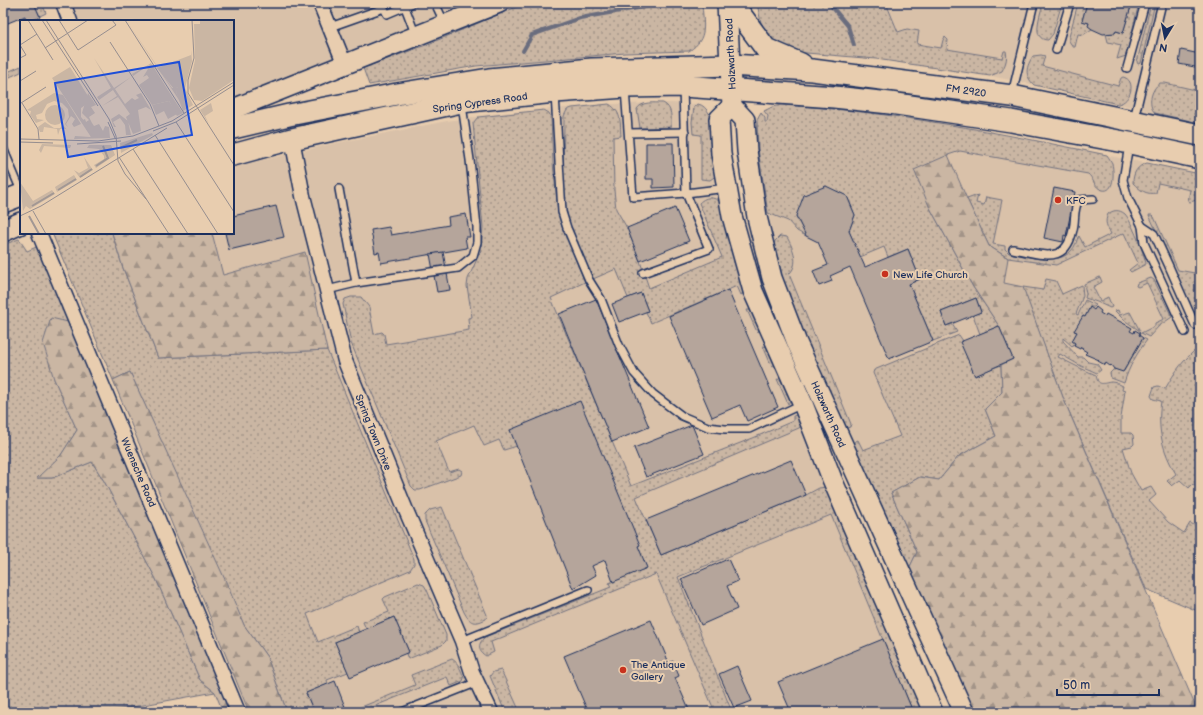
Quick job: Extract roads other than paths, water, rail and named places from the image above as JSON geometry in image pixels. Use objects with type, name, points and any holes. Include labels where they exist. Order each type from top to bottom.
[{"type":"main road","points":[[234,110],[499,3]]},
{"type":"main road","name":"Holzwarth Road","points":[[727,3],[732,97],[745,120],[747,151],[757,217],[772,278],[797,343],[964,712]]},
{"type":"main road","points":[[732,3],[766,49],[812,70]]},
{"type":"main road","name":"FM 2920","points":[[730,65],[812,70],[1012,96],[1200,135]]},
{"type":"main road","name":"Spring Cypress Road","points":[[234,128],[397,94],[488,79],[584,70],[730,65]]},
{"type":"main road","name":"Spring Cypress Road","points":[[234,155],[292,140],[461,102],[555,92],[625,87],[683,86],[732,97]]},
{"type":"main road","points":[[292,140],[304,124],[384,107],[397,94]]},
{"type":"main road","points":[[732,97],[834,97],[890,103],[1011,121],[1130,143],[1200,158]]},
{"type":"main road","name":"Holzwarth Road","points":[[732,97],[718,119],[721,154],[732,216],[753,291],[803,404],[853,528],[933,712]]},
{"type":"main road","points":[[3,202],[20,195]]},
{"type":"main road","points":[[3,230],[20,223]]},
{"type":"main road","points":[[820,447],[840,439]]},
{"type":"street","points":[[63,3],[70,20]]},
{"type":"street","points":[[320,3],[345,65]]},
{"type":"street","name":"Spring Town Drive","points":[[292,140],[303,196],[345,361],[413,528],[462,641],[472,672],[491,712]]},
{"type":"street","name":"Wuensche Road","points":[[39,234],[238,712]]},
{"type":"lane","points":[[330,27],[384,8],[387,14],[413,3]]},
{"type":"lane","points":[[435,3],[444,24]]},
{"type":"lane","points":[[1012,96],[1034,3]]},
{"type":"lane","points":[[1056,50],[1070,3]]},
{"type":"lane","points":[[1127,68],[1145,3]]},
{"type":"lane","points":[[1133,121],[1162,3]]},
{"type":"lane","points":[[405,7],[416,36]]},
{"type":"lane","points":[[644,274],[709,249],[686,193],[683,86]]},
{"type":"lane","points":[[625,87],[633,197],[727,188]]},
{"type":"lane","points":[[555,92],[561,195],[564,218],[589,280],[601,299],[619,345],[634,373],[653,394],[682,416],[708,427],[725,429],[749,428],[803,404]]},
{"type":"lane","points":[[327,290],[356,283],[458,268],[474,256],[477,242],[477,227],[470,160],[461,102]]},
{"type":"lane","points":[[629,133],[685,132]]},
{"type":"lane","points":[[1130,143],[1123,180],[1128,198],[1142,226],[1144,243],[1186,332]]},
{"type":"lane","points":[[3,148],[20,189]]},
{"type":"lane","points":[[339,189],[356,283]]},
{"type":"lane","points":[[1013,249],[1054,256],[1061,252],[1068,246],[1072,235],[1076,205],[1079,200],[1093,199]]},
{"type":"lane","points":[[1142,226],[1154,234],[1195,326]]},
{"type":"lane","points":[[462,641],[588,590]]},
{"type":"lane","points":[[402,712],[478,682]]},
{"type":"waterway","points":[[523,51],[532,35],[580,18],[662,4],[690,3]]},
{"type":"waterway","points":[[766,6],[799,3]]},
{"type":"waterway","points":[[830,3],[848,26],[854,45]]},
{"type":"place","name":"KFC","points":[[1058,200]]},
{"type":"place","name":"New Life Church","points":[[885,274]]},
{"type":"place","name":"The Antique Gallery","points":[[623,670]]}]
